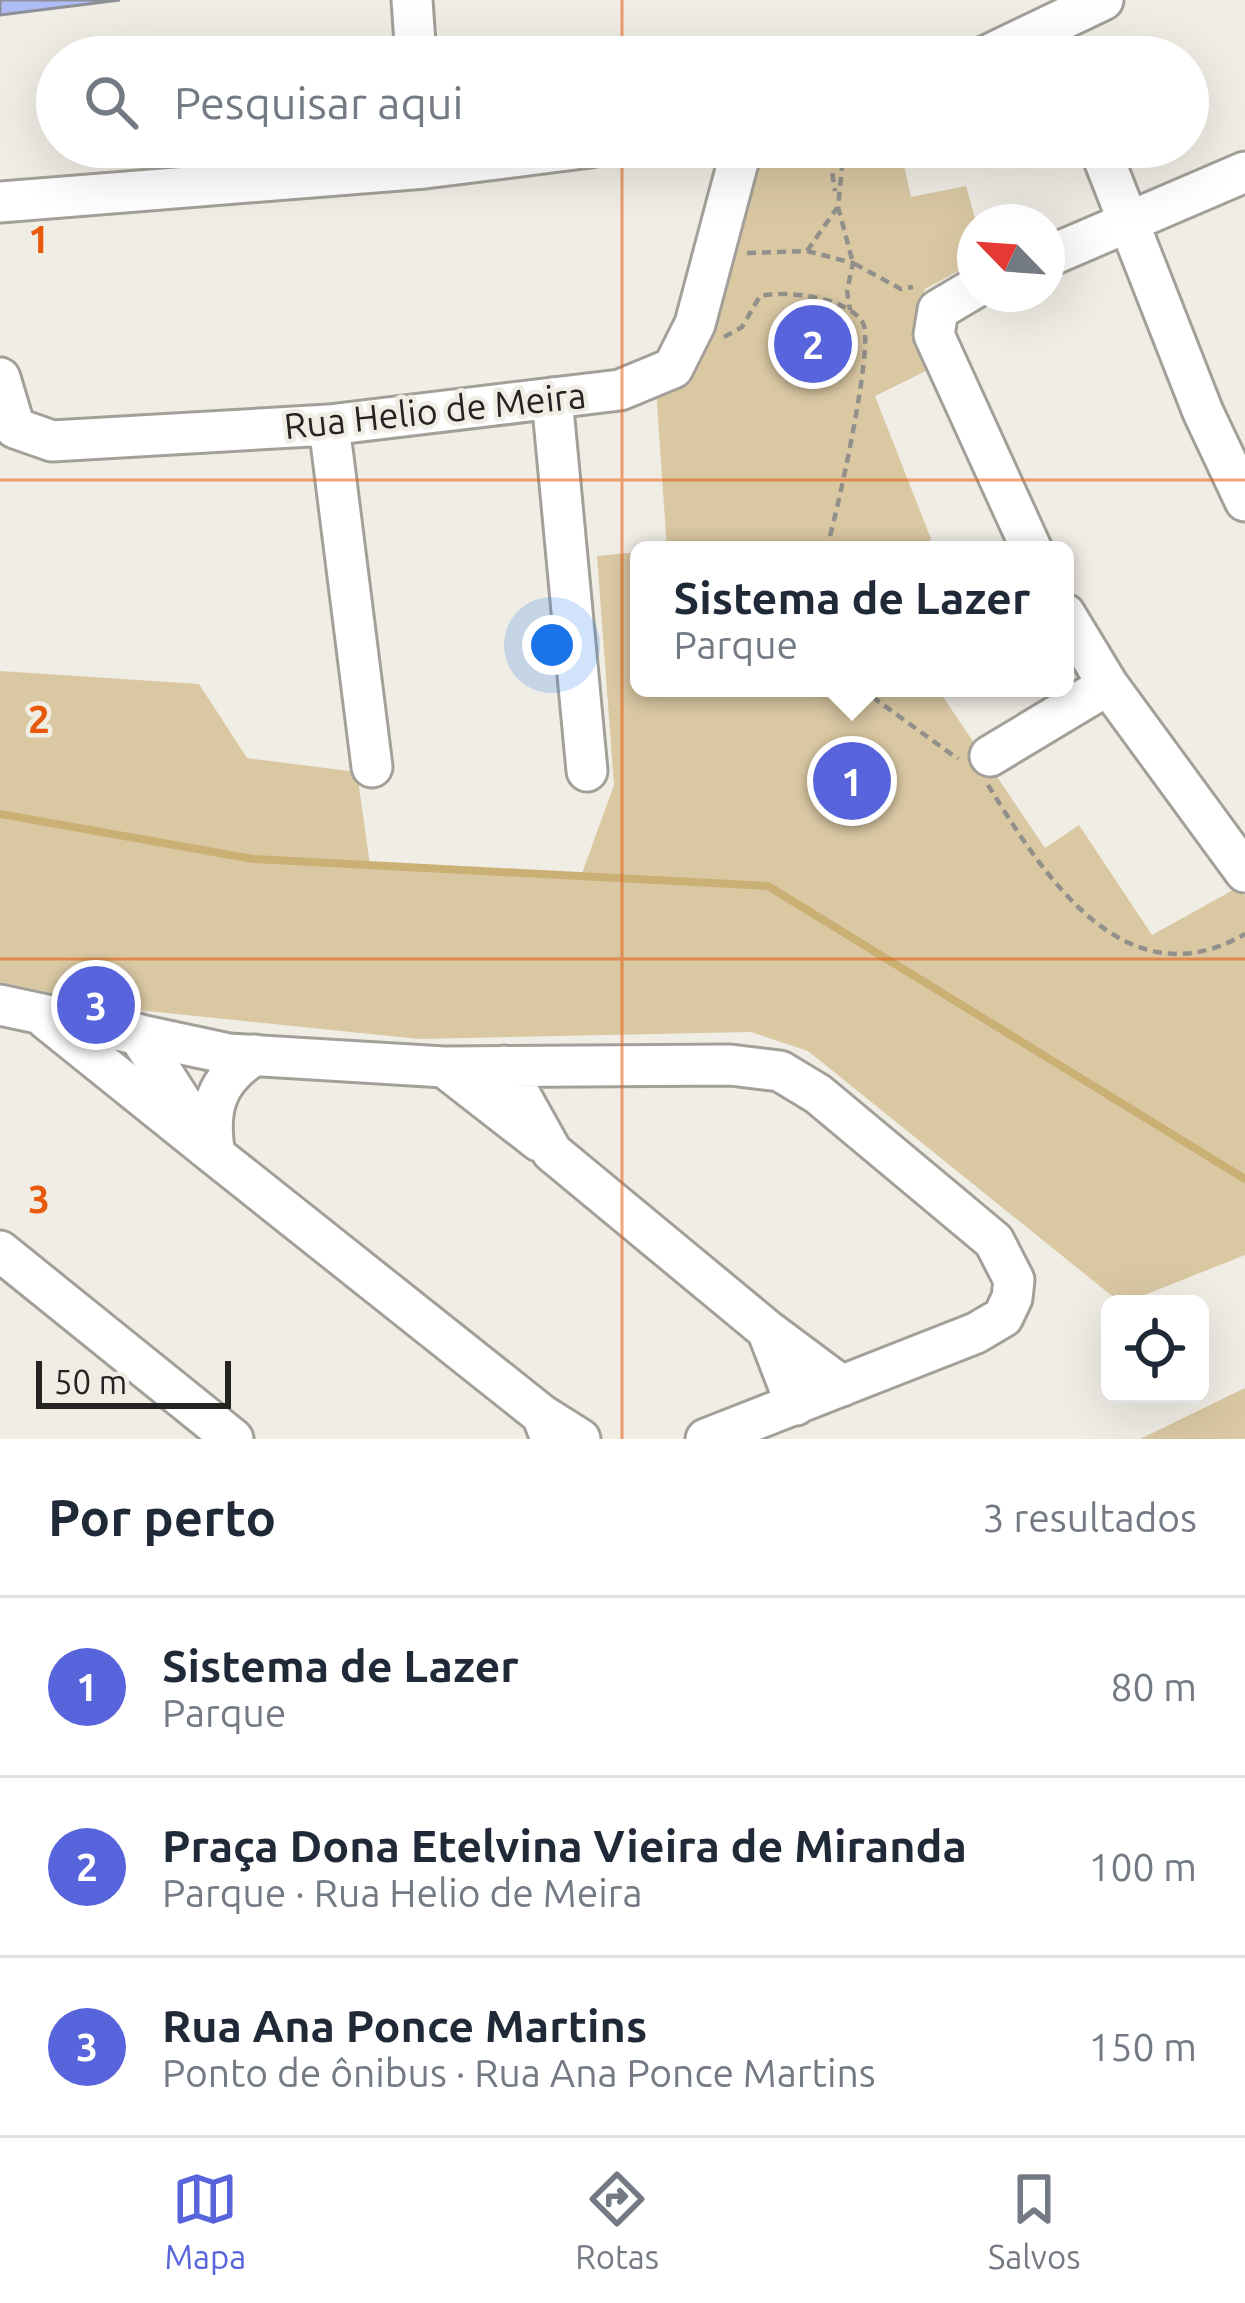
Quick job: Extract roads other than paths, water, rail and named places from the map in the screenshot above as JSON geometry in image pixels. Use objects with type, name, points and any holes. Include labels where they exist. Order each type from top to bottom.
[{"type":"street","points":[[412,0],[415,36]]},
{"type":"street","points":[[1052,27],[1103,0]]},
{"type":"street","points":[[0,202],[320,168]]},
{"type":"street","name":"Rua Helio de Meira","points":[[0,378],[16,428],[52,441],[329,425],[620,390],[673,368],[695,324],[736,168]]},
{"type":"street","points":[[1108,168],[1245,501]]},
{"type":"street","points":[[1065,250],[1245,172]]},
{"type":"street","points":[[957,292],[927,298],[934,335],[1028,541]]},
{"type":"street","points":[[552,398],[587,771]]},
{"type":"street","points":[[329,425],[372,767]]},
{"type":"street","points":[[1074,629],[1108,685],[1245,872]]},
{"type":"street","points":[[980,766],[1108,685]]},
{"type":"street","points":[[18,1008],[255,1055],[443,1067],[730,1065],[780,1071],[818,1094],[994,1240],[1014,1280],[1003,1317],[976,1334],[706,1439]]},
{"type":"street","points":[[18,1008],[215,1155],[547,1427],[580,1439]]},
{"type":"street","points":[[138,1034],[215,1155]]},
{"type":"street","points":[[215,1155],[208,1119],[214,1097],[240,1065],[255,1055]]},
{"type":"street","points":[[504,1066],[552,1152]]},
{"type":"street","points":[[552,1152],[547,1107],[578,1066]]},
{"type":"street","points":[[443,1067],[766,1330],[842,1386]]},
{"type":"street","points":[[0,1251],[233,1439]]},
{"type":"street","points":[[766,1330],[796,1405]]},
{"type":"waterway","points":[[0,814],[253,859],[768,886],[1245,1179]]},
{"type":"place","name":"Praça Dona Etelvina Vieira de Miranda","points":[[813,344]]},
{"type":"place","name":"Sistema de Lazer","points":[[852,781]]},
{"type":"place","name":"Rua Ana Ponce Martins","points":[[96,1005]]}]
